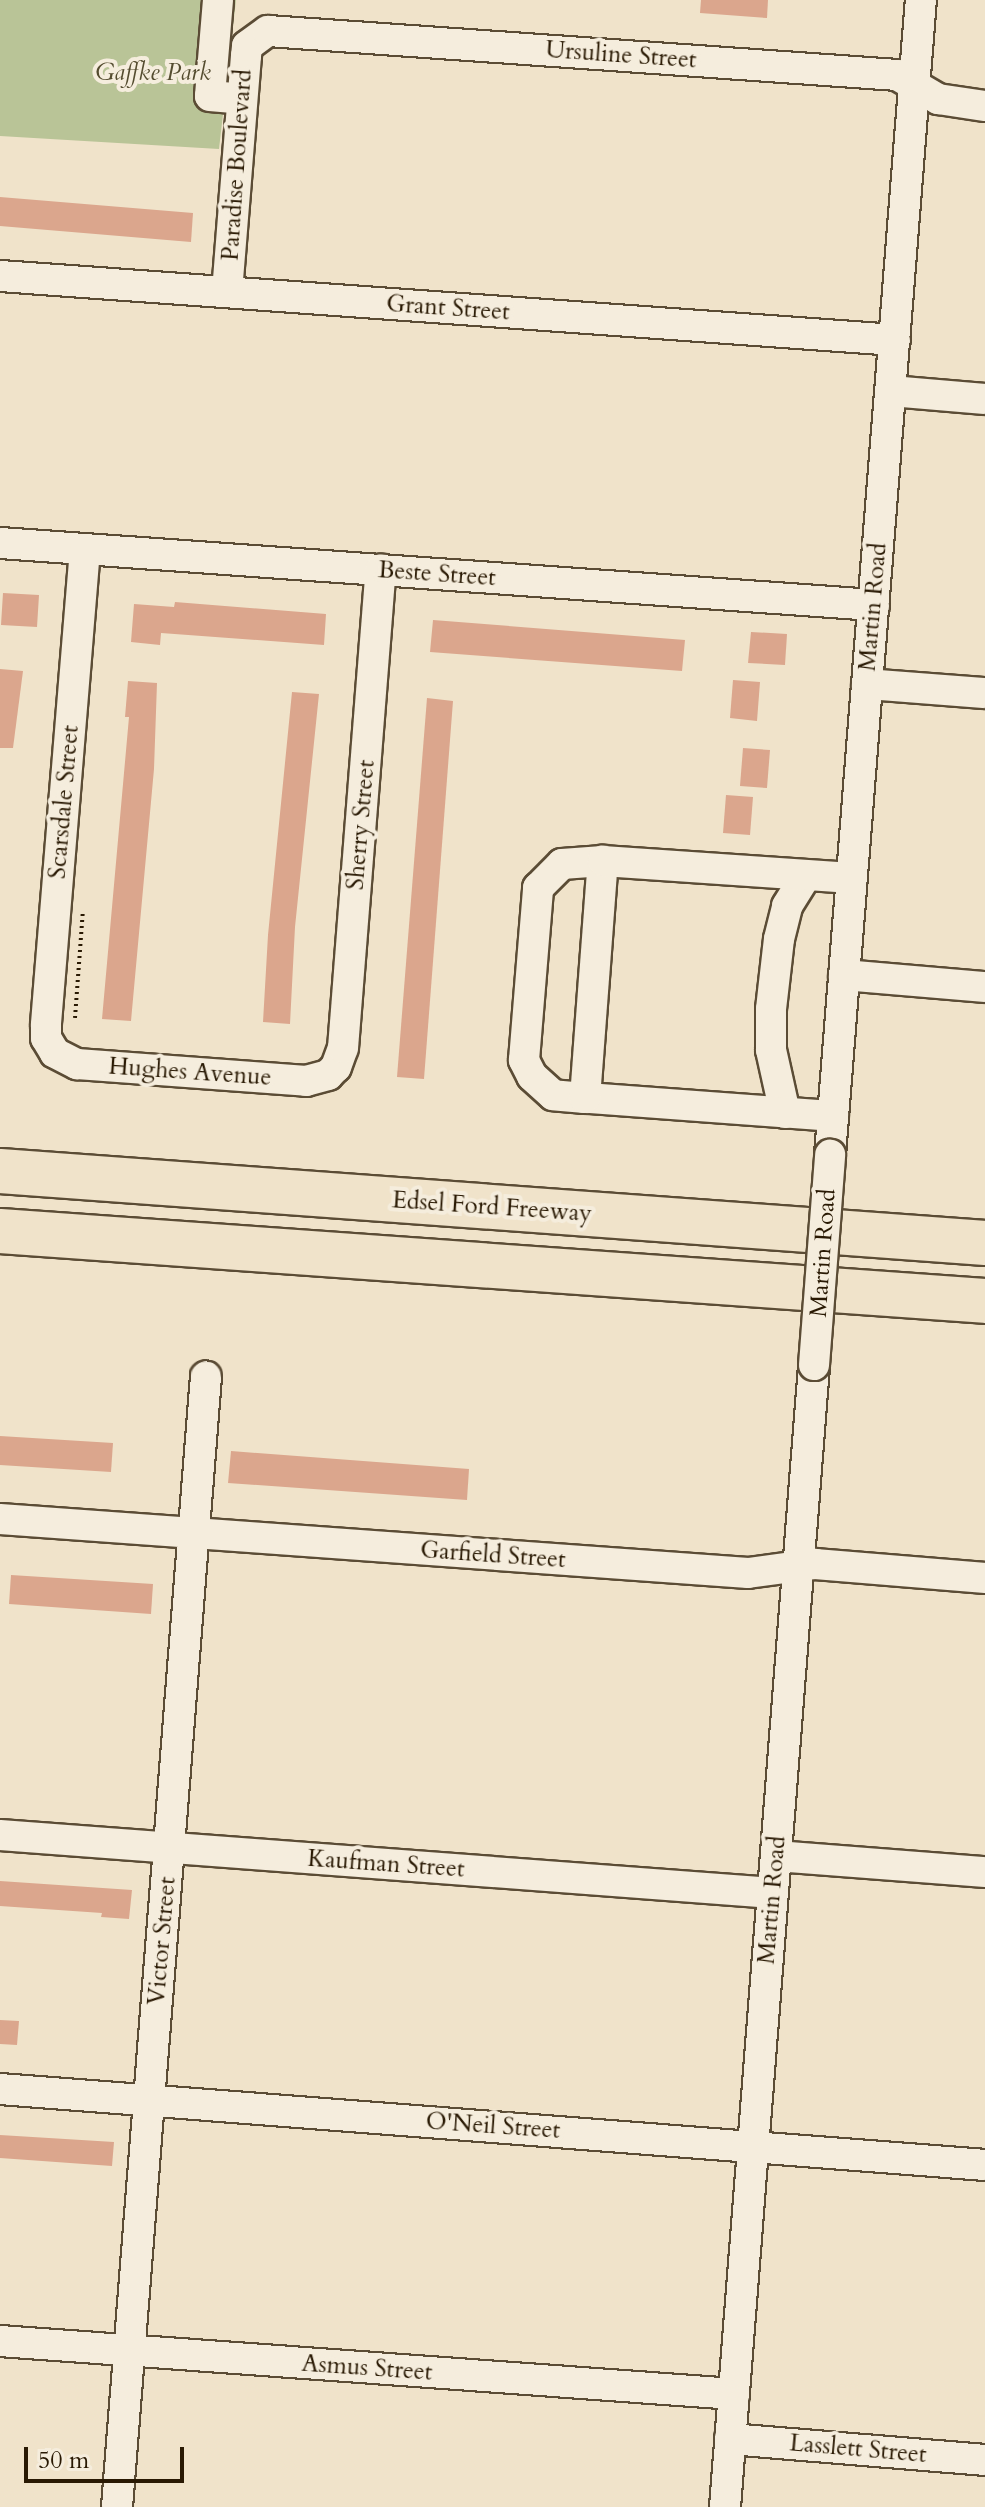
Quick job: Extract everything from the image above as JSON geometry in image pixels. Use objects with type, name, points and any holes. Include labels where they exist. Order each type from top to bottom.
[{"type":"highway","name":"Edsel Ford Freeway","points":[[0,1171],[985,1243]]},
{"type":"highway","points":[[0,1231],[985,1301]]},
{"type":"highway","points":[[903,1295],[985,1311]]},
{"type":"street","points":[[218,0],[210,96],[242,99]]},
{"type":"street","name":"Martin Road","points":[[725,2507],[921,0]]},
{"type":"street","name":"Ursuline Street","points":[[253,41],[268,31],[290,30],[897,75],[952,103],[985,106]]},
{"type":"street","name":"Paradise Boulevard","points":[[227,292],[247,46],[253,41]]},
{"type":"street","name":"Grant Street","points":[[0,276],[895,340]]},
{"type":"street","points":[[891,391],[985,399]]},
{"type":"street","name":"Beste Street","points":[[0,543],[874,605]]},
{"type":"street","name":"Scarsdale Street","points":[[55,1053],[46,1038],[46,1025],[85,549]]},
{"type":"street","name":"Sherry Street","points":[[328,1075],[336,1067],[343,1048],[381,570]]},
{"type":"street","points":[[867,684],[985,693]]},
{"type":"street","points":[[833,1116],[553,1095],[532,1076],[524,1060],[538,888],[562,864],[603,861],[851,878]]},
{"type":"street","points":[[585,1098],[603,861]]},
{"type":"street","points":[[785,1113],[771,1050],[771,1009],[779,939],[787,906],[806,876]]},
{"type":"street","points":[[844,975],[985,987]]},
{"type":"street","name":"Hughes Avenue","points":[[55,1053],[77,1064],[306,1081],[328,1075]]},
{"type":"street","name":"Victor Street","points":[[117,2507],[206,1376]]},
{"type":"street","name":"Garfield Street","points":[[0,1519],[748,1573],[799,1566],[985,1578]]},
{"type":"street","name":"Kaufman Street","points":[[0,1835],[773,1893]]},
{"type":"street","points":[[776,1856],[985,1872]]},
{"type":"street","name":"O'Neil Street","points":[[0,2089],[985,2165]]},
{"type":"street","name":"Asmus Street","points":[[0,2341],[734,2394]]},
{"type":"street","name":"Lasslett Street","points":[[730,2439],[985,2460]]},
{"type":"green space","name":"Gaffke Park","points":[[0,0],[236,0],[219,149],[0,136]]},
{"type":"building","points":[[701,0],[768,0],[767,18],[700,13]]},
{"type":"building","points":[[0,197],[193,213],[191,242],[0,226]]},
{"type":"building","points":[[3,593],[39,595],[37,627],[1,625]]},
{"type":"building","points":[[175,602],[326,614],[324,645],[161,633],[160,645],[131,642],[134,604],[174,607]]},
{"type":"building","points":[[433,620],[685,640],[682,671],[430,652]]},
{"type":"building","points":[[751,632],[787,634],[785,665],[748,663]]},
{"type":"building","points":[[0,669],[23,671],[13,748],[0,748]]},
{"type":"building","points":[[733,680],[760,682],[757,721],[730,718]]},
{"type":"building","points":[[128,681],[157,683],[154,769],[131,1021],[102,1019],[129,717],[125,717]]},
{"type":"building","points":[[292,692],[319,694],[295,927],[290,1024],[263,1022],[268,935]]},
{"type":"building","points":[[427,698],[453,701],[424,1079],[397,1077]]},
{"type":"building","points":[[743,748],[770,750],[767,788],[740,786]]},
{"type":"building","points":[[726,795],[753,797],[750,835],[723,833]]},
{"type":"building","points":[[0,1436],[113,1443],[111,1472],[0,1465]]},
{"type":"building","points":[[231,1451],[469,1469],[467,1500],[228,1483]]},
{"type":"building","points":[[11,1575],[153,1584],[151,1614],[9,1604]]},
{"type":"building","points":[[0,1881],[132,1890],[129,1919],[101,1917],[102,1913],[0,1906]]},
{"type":"building","points":[[0,2020],[19,2021],[17,2045],[0,2044]]},
{"type":"building","points":[[0,2135],[114,2142],[112,2166],[0,2158]]}]
